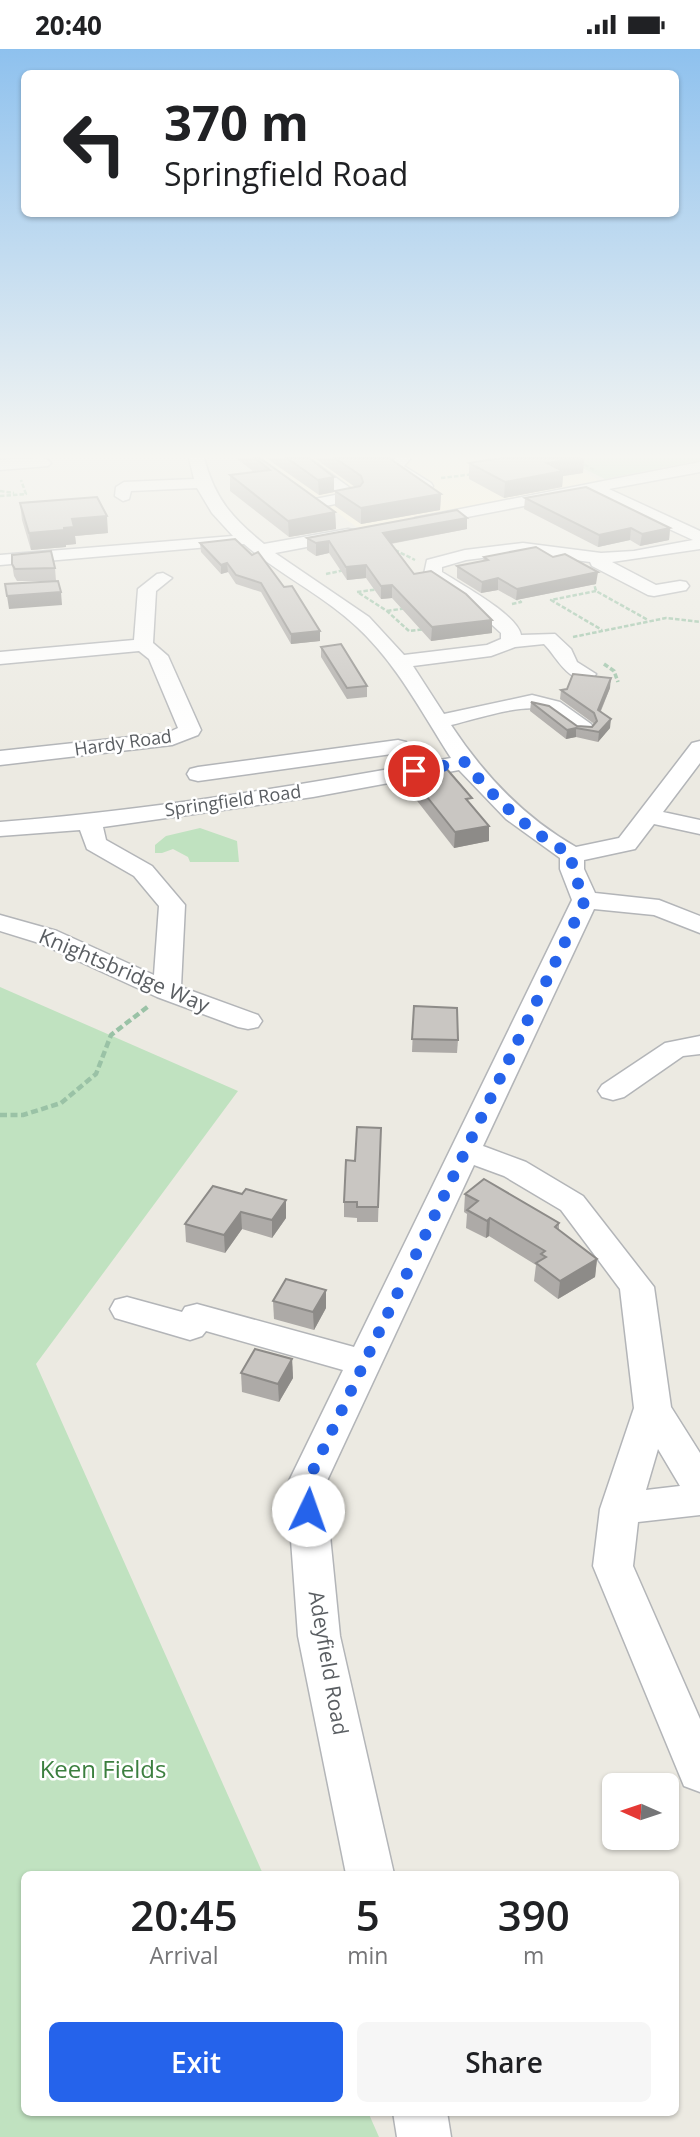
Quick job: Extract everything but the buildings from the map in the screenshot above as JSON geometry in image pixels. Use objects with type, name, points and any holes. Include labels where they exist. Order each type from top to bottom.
[{"type":"street","points":[[6,561],[93,555]]},
{"type":"street","points":[[270,555],[362,621],[399,662],[479,780],[547,842],[572,855],[627,844],[700,748]]},
{"type":"street","points":[[463,555],[433,564],[433,574],[484,607],[510,631],[511,642]]},
{"type":"street","points":[[583,555],[637,555]]},
{"type":"street","points":[[595,557],[598,562],[654,591],[680,586]]},
{"type":"street","points":[[0,658],[144,645],[147,589],[163,578]]},
{"type":"street","points":[[399,662],[491,650],[511,642],[548,638],[565,653],[569,665],[586,674]]},
{"type":"street","name":"Hardy Road","points":[[0,758],[173,739],[190,730],[158,656],[144,645]]},
{"type":"street","points":[[439,721],[532,701],[553,706],[583,729]]},
{"type":"street","points":[[198,774],[398,747]]},
{"type":"street","points":[[295,761],[313,790]]},
{"type":"street","name":"Springfield Road","points":[[0,829],[90,822],[313,790],[465,762]]},
{"type":"street","points":[[648,816],[700,827]]},
{"type":"street","points":[[90,822],[95,843],[143,871],[172,905],[167,991]]},
{"type":"street","points":[[572,855],[572,869],[585,900],[659,908],[700,925]]},
{"type":"street","name":"Adeyfield Road","points":[[369,1871],[319,1636],[306,1485],[585,900]]},
{"type":"street","name":"Knightsbridge Way","points":[[0,923],[48,937],[167,991],[248,1021]]},
{"type":"street","points":[[613,1091],[675,1049],[700,1045]]},
{"type":"street","points":[[466,1150],[515,1169],[572,1203],[637,1287],[653,1408],[700,1486]]},
{"type":"street","points":[[127,1309],[190,1327],[197,1316],[364,1363]]},
{"type":"street","points":[[653,1408],[620,1509],[613,1566],[700,1771]]},
{"type":"street","points":[[620,1509],[700,1499]]},
{"type":"street","points":[[421,2116],[424,2137]]},
{"type":"path","points":[[401,558],[404,555]]},
{"type":"path","points":[[408,555],[422,564],[408,563]]},
{"type":"path","points":[[595,557],[596,591]]},
{"type":"path","points":[[302,578],[355,568]]},
{"type":"path","points":[[380,583],[385,589],[357,591],[387,611],[409,631],[433,628]]},
{"type":"path","points":[[603,631],[551,600],[596,591],[649,621]]},
{"type":"path","points":[[508,605],[521,601],[513,596]]},
{"type":"path","points":[[387,611],[416,607]]},
{"type":"path","points":[[552,641],[666,618],[700,622]]},
{"type":"path","points":[[0,1115],[23,1115],[61,1103],[96,1074],[111,1035],[167,991]]},
{"type":"green space","points":[[200,828],[237,841],[239,862],[190,862],[188,857],[173,849],[155,853],[155,845],[166,836]]},
{"type":"green space","name":"Keen Fields","points":[[0,987],[238,1091],[36,1364],[262,1871],[21,1871],[21,2116],[370,2116],[379,2137],[0,2137]]},
{"type":"route","points":[[308,1510],[306,1485],[585,900],[572,869],[572,855],[547,842],[479,780],[465,762],[414,771]]}]
